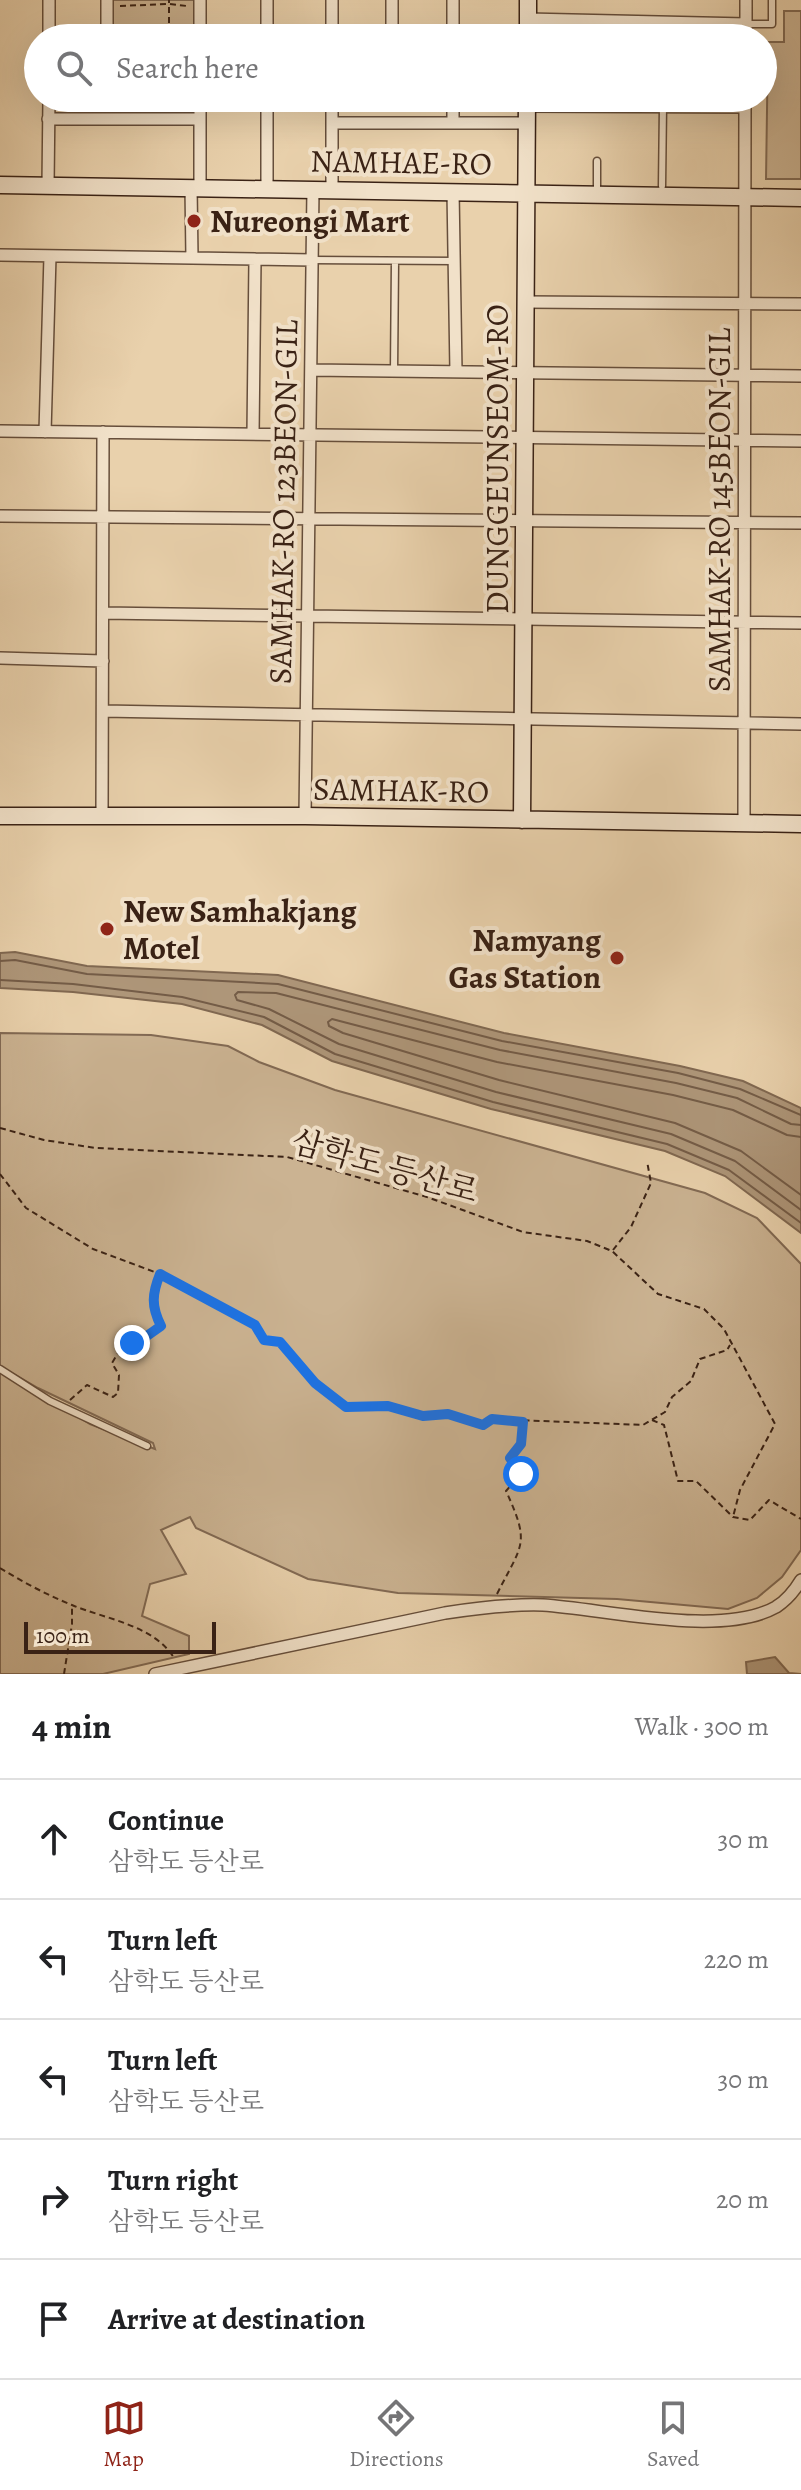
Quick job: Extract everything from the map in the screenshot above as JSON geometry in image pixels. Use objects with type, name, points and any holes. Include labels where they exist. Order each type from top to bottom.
[{"type":"street","points":[[49,0],[49,24]]},
{"type":"street","points":[[200,0],[200,24]]},
{"type":"street","points":[[267,0],[267,24]]},
{"type":"street","points":[[332,0],[332,24]]},
{"type":"street","points":[[392,0],[392,24]]},
{"type":"street","points":[[453,0],[453,24]]},
{"type":"street","points":[[528,0],[528,24]]},
{"type":"street","points":[[528,19],[746,24],[746,0]]},
{"type":"street","points":[[109,24],[112,4]]},
{"type":"street","points":[[48,112],[48,185]]},
{"type":"street","points":[[192,258],[200,112]]},
{"type":"street","points":[[267,112],[267,187]]},
{"type":"street","points":[[332,112],[332,189]]},
{"type":"street","points":[[453,112],[453,122]]},
{"type":"street","points":[[332,123],[453,122],[510,112]]},
{"type":"street","name":"DUNGGEUNSEOM-RO","points":[[522,820],[527,112]]},
{"type":"street","name":"SAMHAK-RO 145BEON-GIL","points":[[744,823],[745,112]]},
{"type":"street","points":[[48,119],[200,119]]},
{"type":"street","name":"NAMHAE-RO","points":[[0,185],[801,198]]},
{"type":"street","name":"SAMHAK-RO 123BEON-GIL","points":[[305,816],[313,189]]},
{"type":"street","points":[[453,191],[456,372]]},
{"type":"street","points":[[0,255],[312,260]]},
{"type":"street","points":[[45,432],[50,256]]},
{"type":"street","points":[[253,434],[255,259]]},
{"type":"street","points":[[526,302],[801,304]]},
{"type":"street","points":[[311,370],[801,376]]},
{"type":"street","points":[[0,431],[801,441]]},
{"type":"street","points":[[102,816],[103,432]]},
{"type":"street","points":[[0,516],[801,523]]},
{"type":"street","points":[[103,613],[801,623]]},
{"type":"street","points":[[0,658],[103,661]]},
{"type":"street","points":[[103,711],[801,724]]},
{"type":"street","name":"SAMHAK-RO","points":[[0,816],[305,816],[801,824]]},
{"type":"street","points":[[155,1674],[445,1613],[493,1606],[541,1605],[691,1620],[727,1619],[774,1608],[801,1580]]},
{"type":"lane","points":[[746,24],[772,24],[772,0]]},
{"type":"lane","points":[[662,186],[663,112]]},
{"type":"lane","points":[[597,161],[597,196]]},
{"type":"lane","points":[[312,260],[454,261]]},
{"type":"lane","points":[[394,371],[395,261]]},
{"type":"lane","points":[[0,1369],[50,1401],[147,1446]]},
{"type":"path","points":[[169,2],[169,24]]},
{"type":"path","points":[[112,4],[169,2],[185,4],[190,11]]},
{"type":"path","name":"삼학도 등산로","points":[[0,1128],[44,1140],[96,1148],[287,1157],[427,1197],[523,1232],[587,1241],[612,1251],[658,1294],[704,1309],[724,1329],[775,1424],[740,1490],[733,1517]]},
{"type":"path","points":[[612,1251],[631,1227],[651,1183],[647,1161]]},
{"type":"path","points":[[0,1174],[26,1208],[93,1249],[160,1274],[255,1325],[264,1340],[280,1342],[315,1383],[346,1407],[388,1406],[423,1416],[448,1414],[483,1425],[492,1419],[643,1425],[665,1412],[672,1397],[691,1381],[700,1359],[727,1350],[730,1344]]},
{"type":"path","points":[[50,1401],[70,1400],[87,1385],[113,1397],[118,1393],[119,1375],[112,1363],[118,1353],[132,1343],[144,1347],[144,1338],[161,1326],[153,1310],[153,1292],[160,1274]]},
{"type":"path","points":[[651,1419],[664,1425],[678,1481],[696,1481],[733,1517],[750,1520],[769,1500],[801,1519]]},
{"type":"path","points":[[493,1606],[522,1542],[522,1524],[506,1491],[521,1474],[510,1458],[521,1444],[523,1422]]},
{"type":"path","points":[[0,1568],[72,1605],[138,1628],[168,1647],[181,1668]]},
{"type":"path","points":[[64,1674],[72,1605]]},
{"type":"shaded area","points":[[112,0],[196,0],[197,24],[112,24]]},
{"type":"shaded area","points":[[784,11],[801,11],[801,179],[766,179],[767,112],[777,112],[777,42],[784,42]]},
{"type":"shaded area","points":[[0,1033],[151,1035],[228,1046],[259,1062],[335,1090],[705,1193],[757,1218],[801,1264],[801,1550],[782,1577],[757,1598],[728,1609],[617,1599],[398,1593],[308,1579],[196,1528],[190,1517],[161,1530],[186,1574],[150,1584],[142,1616],[189,1636],[189,1654],[103,1674],[0,1674],[0,1367],[90,1424],[155,1449],[153,1443],[38,1388],[0,1366]]},
{"type":"water","points":[[15,952],[87,966],[278,975],[504,1033],[743,1081],[801,1108],[801,1233],[725,1176],[665,1151],[491,1109],[332,1061],[262,1025],[182,1004],[73,992],[0,988],[0,953]]},
{"type":"water","points":[[775,1657],[789,1673],[801,1674],[747,1674],[746,1662]]},
{"type":"place","name":"Nureongi Mart","points":[[194,221]]},
{"type":"place","name":"New Samhakjang Motel","points":[[107,929]]},
{"type":"place","name":"Namyang Gas Station","points":[[617,958]]},
{"type":"route","points":[[132,1343],[144,1347],[144,1338],[161,1326],[153,1310],[153,1292],[160,1274],[255,1325],[264,1340],[280,1342],[315,1383],[346,1407],[388,1406],[423,1416],[448,1414],[483,1425],[492,1419],[523,1422],[521,1444],[510,1458],[521,1474]]}]
